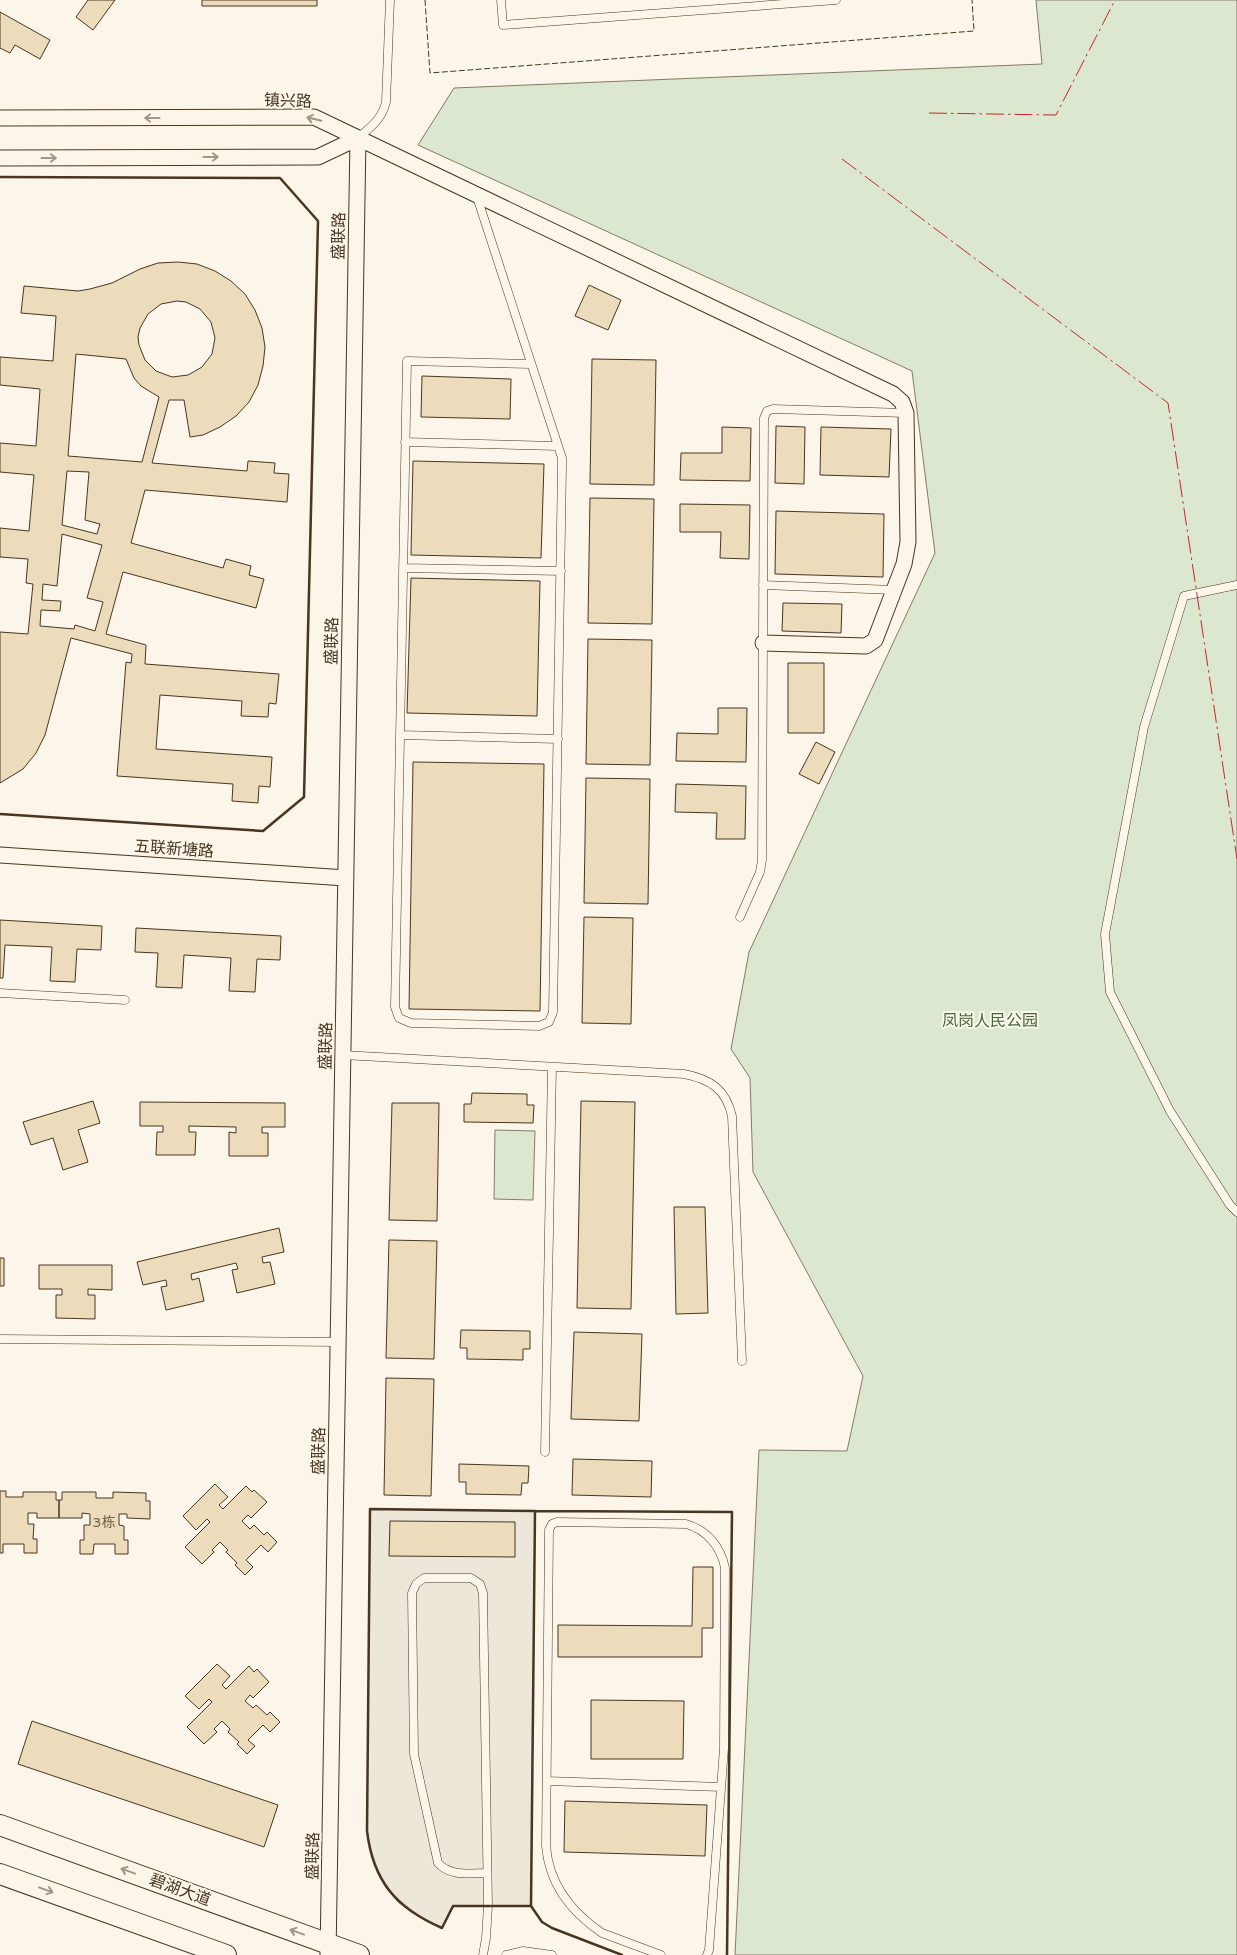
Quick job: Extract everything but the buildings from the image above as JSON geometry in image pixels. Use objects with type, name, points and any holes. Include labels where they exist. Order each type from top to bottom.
[{"type":"street","name":"镇兴路","points":[[0,118],[314,117],[893,394],[902,402],[906,413]]},
{"type":"street","points":[[0,158],[318,157],[358,138]]},
{"type":"street","name":"盛联路","points":[[328,1949],[358,138]]},
{"type":"street","points":[[763,643],[866,646],[875,640],[904,564],[908,542],[906,413]]},
{"type":"street","name":"五联新塘路","points":[[0,855],[346,878]]},
{"type":"street","name":"碧湖大道","points":[[0,1825],[328,1949],[359,1955]]},
{"type":"street","points":[[0,1874],[226,1955]]},
{"type":"lane","points":[[358,138],[384,113],[390,0]]},
{"type":"lane","points":[[501,0],[503,25],[836,0]]},
{"type":"lane","points":[[476,195],[531,364],[562,466],[553,1012],[549,1022],[539,1026],[411,1023],[399,1018],[395,1006],[407,362],[531,364]]},
{"type":"lane","points":[[740,917],[760,872],[762,860],[764,418],[767,411],[773,409],[906,413]]},
{"type":"lane","points":[[405,442],[557,446]]},
{"type":"lane","points":[[403,568],[561,571]]},
{"type":"lane","points":[[764,585],[894,590]]},
{"type":"lane","points":[[1237,585],[1184,596],[1144,727],[1105,934],[1110,992],[1170,1110],[1237,1212]]},
{"type":"lane","points":[[400,735],[558,739]]},
{"type":"lane","points":[[0,993],[125,1000]]},
{"type":"lane","points":[[343,1055],[698,1077],[716,1087],[729,1103],[732,1116],[742,1361]]},
{"type":"lane","points":[[545,1452],[552,1067]]},
{"type":"lane","points":[[0,1339],[338,1342]]},
{"type":"lane","points":[[661,1955],[602,1933],[593,1927],[558,1889],[547,1861],[549,1530],[552,1524],[557,1522],[678,1524],[694,1526],[707,1535],[721,1553],[725,1568],[724,1748],[710,1950],[707,1955]]},
{"type":"lane","points":[[483,1955],[486,1938],[487,1873],[483,1593],[480,1584],[471,1578],[424,1578],[416,1584],[412,1593],[413,1728],[414,1754],[419,1780],[438,1862],[444,1870],[453,1873],[487,1873]]},
{"type":"lane","points":[[547,1781],[721,1787]]},
{"type":"lane","points":[[506,1955],[523,1951],[552,1955]]},
{"type":"green space","name":"凤岗人民公园","points":[[1036,0],[1237,0],[1237,1955],[735,1955],[759,1450],[847,1451],[863,1376],[753,1172],[750,1078],[731,1049],[749,952],[935,553],[912,371],[418,145],[454,88],[1042,64]]},
{"type":"green space","points":[[495,1130],[535,1131],[533,1200],[494,1199]]},
{"type":"shaded area","points":[[370,1509],[535,1511],[531,1906],[454,1906],[442,1928],[411,1912],[398,1902],[387,1889],[373,1861],[367,1831]]},
{"type":"fence","points":[[425,0],[430,73],[974,31],[972,0]]},
{"type":"wall","points":[[0,177],[280,178],[318,221],[304,797],[263,831],[0,814]]},
{"type":"wall","points":[[370,1509],[535,1511],[531,1906],[453,1906],[442,1928],[426,1920],[400,1902],[389,1891],[375,1864],[367,1831],[370,1509]]},
{"type":"wall","points":[[622,1955],[552,1928],[542,1922],[531,1906],[535,1511],[732,1512],[727,1955]]},
{"type":"power","points":[[929,113],[1056,115],[1115,0]]},
{"type":"power","points":[[842,159],[1168,403],[1237,859]]}]
